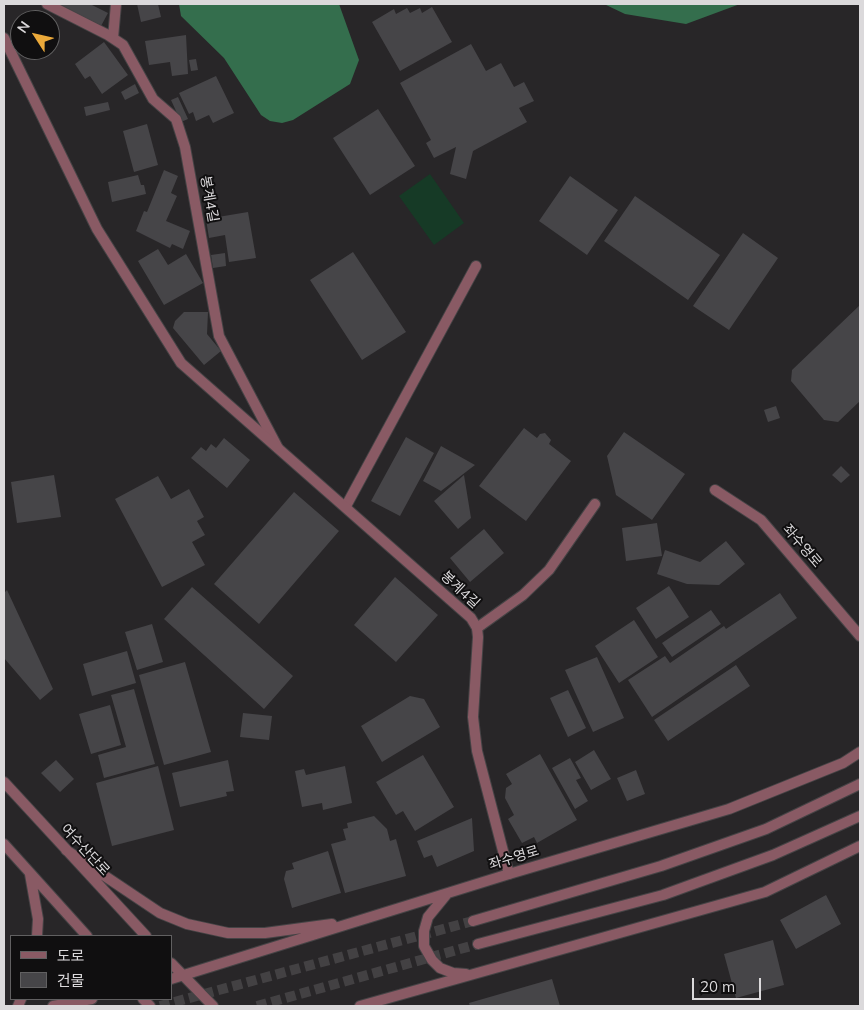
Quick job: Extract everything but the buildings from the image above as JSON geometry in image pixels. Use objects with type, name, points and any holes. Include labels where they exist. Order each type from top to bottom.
[{"type":"street","name":"봉계4길","points":[[47,4],[113,38],[126,50],[154,99],[170,111],[178,122],[185,147],[219,336],[279,448]]},
{"type":"street","points":[[113,38],[116,4]]},
{"type":"street","name":"봉계4길","points":[[4,38],[97,230],[174,353],[206,387],[346,506],[464,611],[476,628],[478,637],[473,717],[477,751],[509,874]]},
{"type":"street","points":[[346,506],[476,266]]},
{"type":"street","name":"좌수영로","points":[[716,490],[761,520],[859,635]]},
{"type":"street","points":[[476,628],[523,595],[549,570],[595,504]]},
{"type":"street","name":"좌수영로","points":[[172,979],[509,874],[729,809],[842,762],[860,752]]},
{"type":"street","name":"여수산단로","points":[[4,782],[145,935]]},
{"type":"street","points":[[473,922],[661,866],[766,829],[860,784]]},
{"type":"street","points":[[478,944],[662,895],[773,855],[860,816]]},
{"type":"street","points":[[4,844],[86,935]]},
{"type":"street","points":[[360,1006],[765,892],[860,846]]},
{"type":"street","points":[[66,850],[160,913],[187,924],[228,933],[265,933],[365,919]]},
{"type":"street","points":[[30,873],[38,919],[38,935]]},
{"type":"street","points":[[449,893],[436,905],[428,917],[424,931],[424,946],[432,960],[440,968],[452,973],[472,975]]},
{"type":"street","points":[[172,964],[213,1006]]},
{"type":"street","points":[[53,1006],[86,1000]]},
{"type":"green space","points":[[179,4],[339,4],[359,60],[350,84],[293,120],[282,123],[270,121],[261,115],[224,58],[181,16]]},
{"type":"green space","points":[[604,4],[740,4],[686,24],[625,14]]},
{"type":"green space","points":[[430,174],[464,223],[434,245],[399,196]]},
{"type":"tunnel","points":[[160,1006],[473,921]]},
{"type":"tunnel","points":[[257,1006],[478,944]]}]
